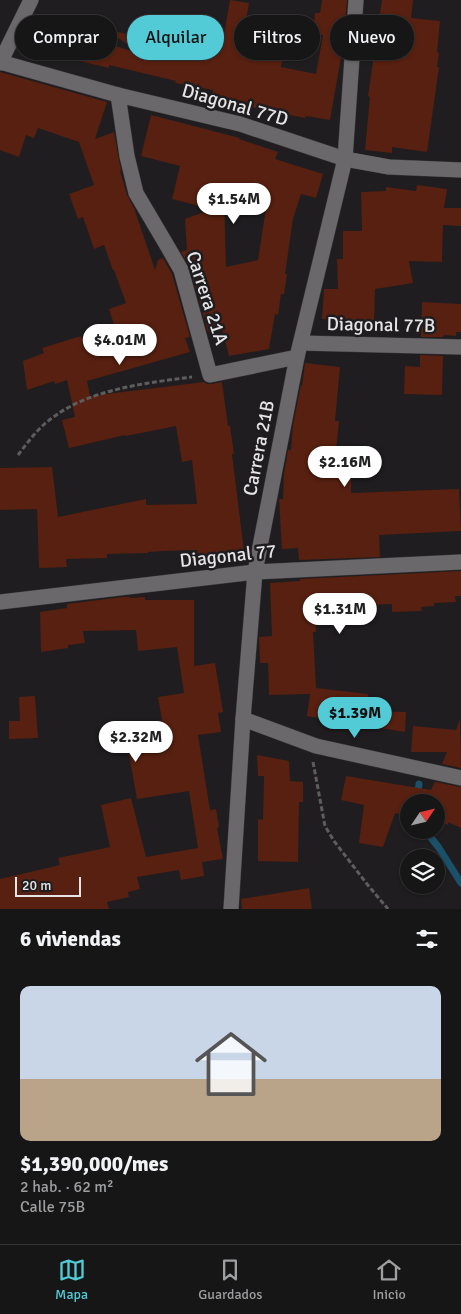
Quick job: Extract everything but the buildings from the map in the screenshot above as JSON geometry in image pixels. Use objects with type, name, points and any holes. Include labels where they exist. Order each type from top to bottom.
[{"type":"street","points":[[0,62],[31,0]]},
{"type":"street","name":"Carrera 21B","points":[[230,909],[255,572],[299,350],[345,159],[356,0]]},
{"type":"street","name":"Diagonal 77D","points":[[0,62],[118,95],[240,124],[345,159],[389,167],[461,170]]},
{"type":"street","name":"Carrera 21A","points":[[118,95],[126,156],[136,193],[181,270],[210,375]]},
{"type":"street","name":"Diagonal 77B","points":[[210,375],[299,350],[461,346]]},
{"type":"street","name":"Diagonal 77","points":[[0,602],[255,572],[461,562]]},
{"type":"street","points":[[243,720],[316,746],[461,778]]},
{"type":"path","points":[[18,455],[34,434],[52,418],[79,402],[117,390],[210,375]]},
{"type":"path","points":[[316,746],[312,760],[325,826],[366,884],[388,909]]},
{"type":"waterway","points":[[418,794],[419,784]]},
{"type":"waterway","points":[[432,839],[461,883]]}]
